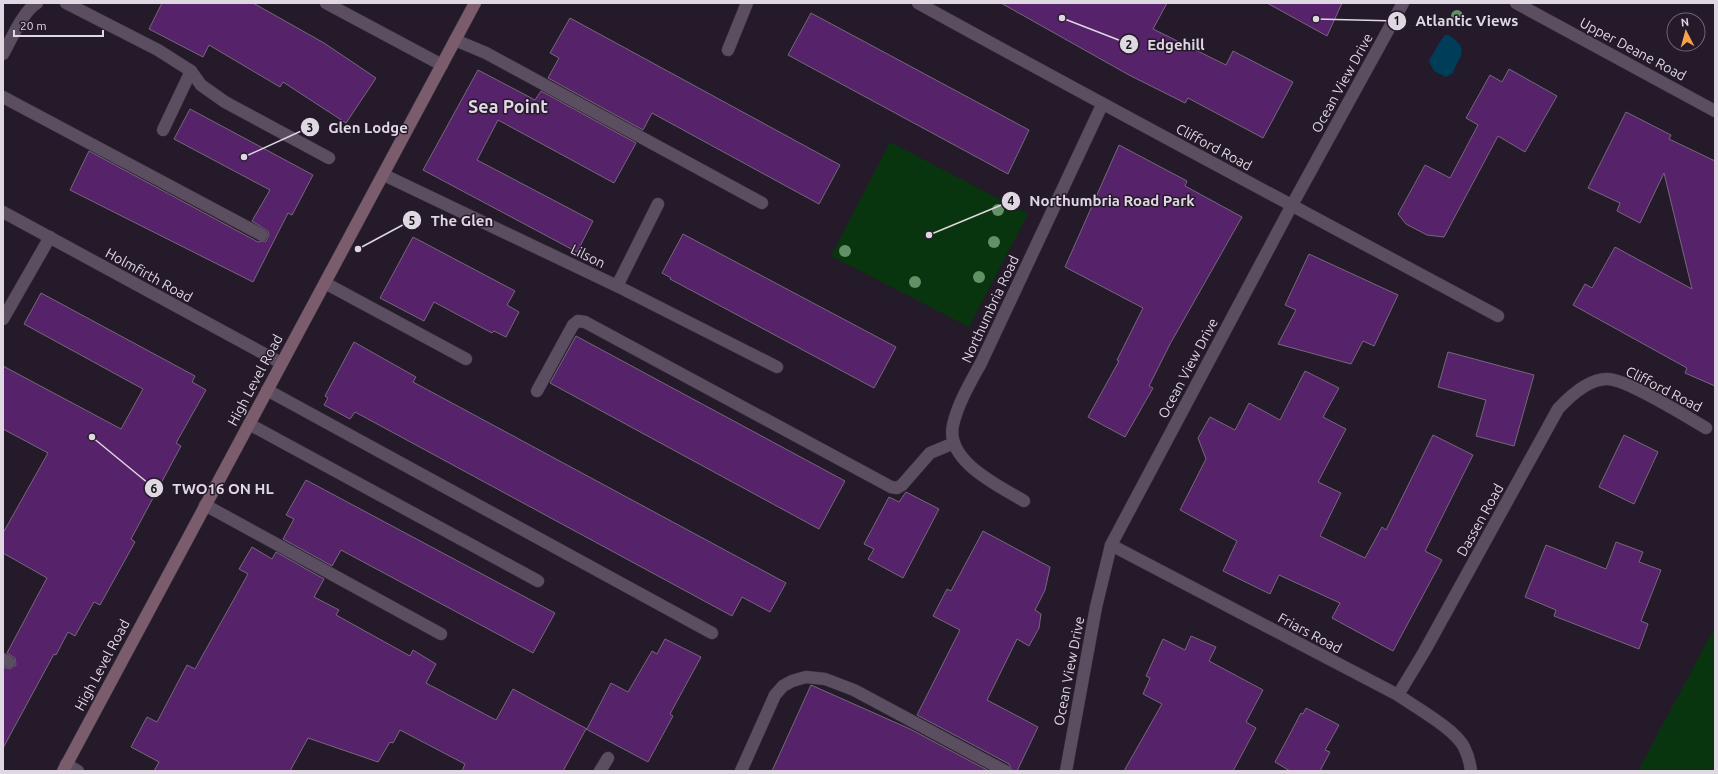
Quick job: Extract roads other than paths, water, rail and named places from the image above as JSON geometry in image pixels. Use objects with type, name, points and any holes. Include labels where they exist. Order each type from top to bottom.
[{"type":"street","points":[[3,54],[23,19],[32,6],[37,3]]},
{"type":"street","points":[[66,3],[158,50],[191,70],[201,85],[225,102],[329,158]]},
{"type":"street","points":[[326,3],[442,65]]},
{"type":"street","name":"High Level Road","points":[[64,768],[248,424],[384,175],[475,3]]},
{"type":"street","points":[[728,50],[747,3]]},
{"type":"street","name":"Clifford Road","points":[[918,3],[1102,105],[1292,204],[1498,316]]},
{"type":"street","name":"Ocean View Drive","points":[[1066,771],[1096,607],[1111,545],[1292,204],[1403,3]]},
{"type":"street","name":"Upper Deane Road","points":[[1516,3],[1715,111]]},
{"type":"street","points":[[455,40],[486,53],[762,203]]},
{"type":"street","points":[[163,130],[191,70]]},
{"type":"street","points":[[3,97],[262,235]]},
{"type":"street","name":"Northumbria Road","points":[[1024,501],[990,480],[963,460],[954,443],[952,426],[960,402],[981,363],[1102,105]]},
{"type":"street","name":"Lilson","points":[[384,175],[617,286],[777,367]]},
{"type":"street","points":[[617,286],[658,204]]},
{"type":"street","name":"Holmfirth Road","points":[[3,212],[281,363]]},
{"type":"street","points":[[3,319],[50,237]]},
{"type":"street","points":[[325,283],[466,359]]},
{"type":"street","points":[[537,391],[573,325],[578,321],[585,322],[891,488],[897,488],[902,485],[930,453],[954,443]]},
{"type":"street","name":"Clifford Road","points":[[1606,378],[1627,385],[1706,428]]},
{"type":"street","name":"Dassen Road","points":[[1398,695],[1424,652],[1558,409],[1574,393],[1587,385],[1606,378]]},
{"type":"street","points":[[267,390],[712,633]]},
{"type":"street","points":[[248,424],[538,581]]},
{"type":"street","points":[[204,506],[441,634]]},
{"type":"street","name":"Friars Road","points":[[1111,545],[1398,695],[1453,733],[1464,746],[1469,757],[1471,771]]},
{"type":"street","points":[[741,771],[775,695],[783,686],[806,677],[826,679],[854,690],[1006,771]]},
{"type":"street","points":[[600,771],[608,758]]},
{"type":"street","points":[[64,768],[78,771]]},
{"type":"water","points":[[1445,35],[1450,36],[1459,44],[1462,52],[1453,73],[1446,77],[1434,71],[1429,61]]},
{"type":"place","name":"Edgehill","points":[[1062,18]]},
{"type":"place","name":"Atlantic Views","points":[[1316,19]]},
{"type":"place","name":"Glen Lodge","points":[[244,157]]},
{"type":"place","name":"Northumbria Road Park","points":[[929,235]]},
{"type":"place","name":"The Glen","points":[[358,249]]},
{"type":"place","name":"TWO16 ON HL","points":[[92,437]]},
{"type":"district","name":"Sea Point","points":[[508,107]]}]
